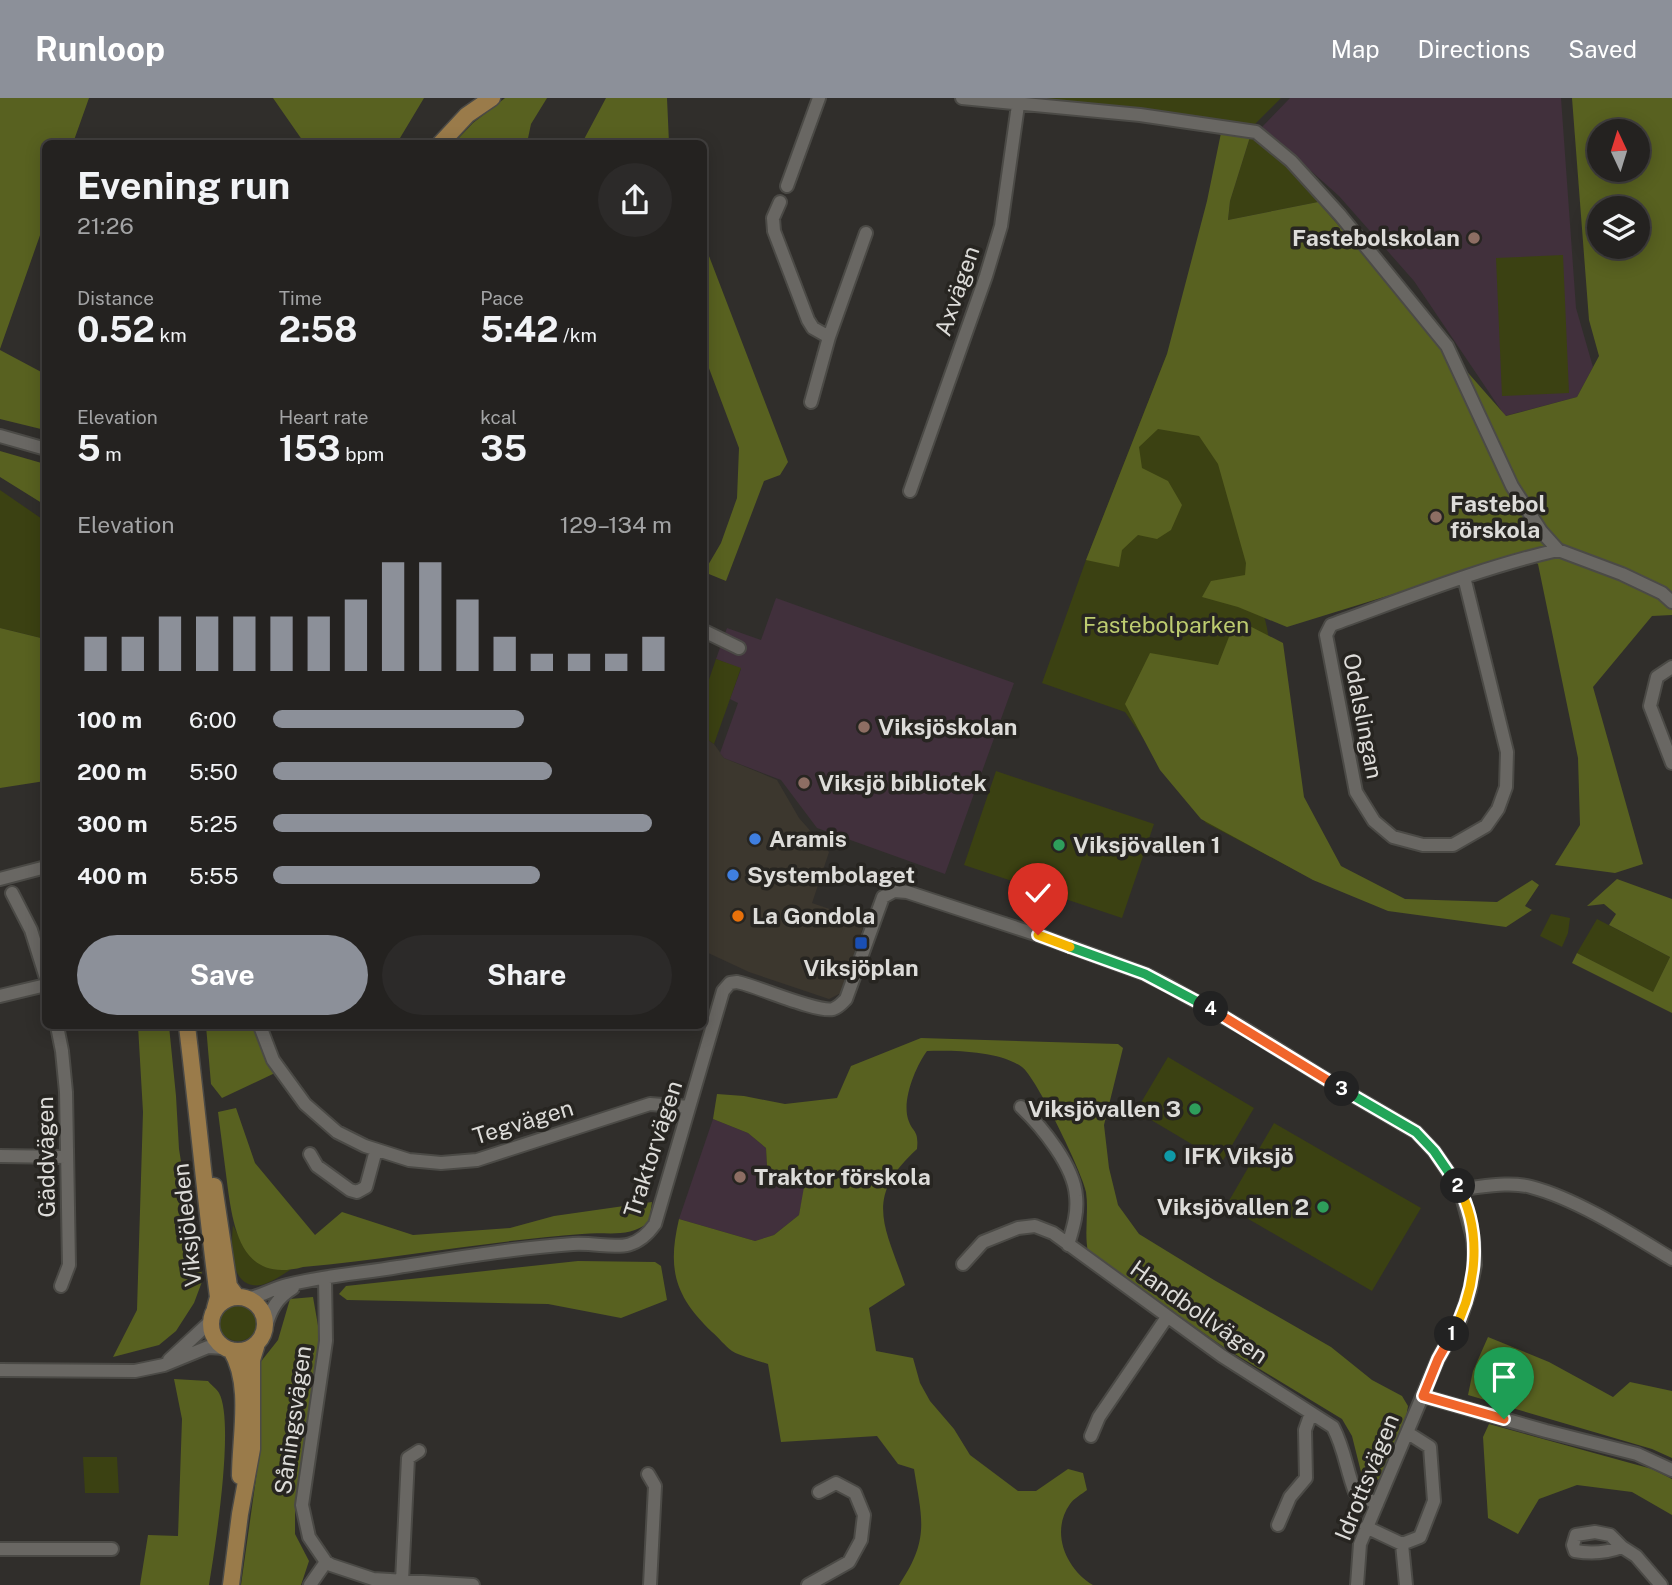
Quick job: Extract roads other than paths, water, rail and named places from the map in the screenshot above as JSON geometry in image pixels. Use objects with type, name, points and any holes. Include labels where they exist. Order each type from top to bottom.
[{"type":"main road","points":[[444,140],[467,116],[492,98]]},
{"type":"main road","name":"Viksjöleden","points":[[187,1029],[218,1297],[213,1315]]},
{"type":"main road","name":"Viksjöleden","points":[[201,1137],[214,1187],[229,1286],[242,1298]]},
{"type":"main road","points":[[228,1349],[247,1351],[256,1347],[264,1338],[266,1326],[263,1313],[256,1303],[242,1298],[227,1298],[213,1315],[214,1336],[239,1363],[243,1380],[240,1514]]},
{"type":"main road","points":[[231,1585],[240,1514],[253,1449],[252,1360],[256,1347]]},
{"type":"street","points":[[787,186],[819,98]]},
{"type":"street","points":[[962,98],[1140,115],[1256,132],[1291,161],[1340,215],[1447,346],[1512,486],[1541,531],[1558,550],[1622,574],[1662,593],[1672,602]]},
{"type":"street","name":"Axvägen","points":[[909,491],[986,276],[1001,226],[1018,102]]},
{"type":"street","points":[[780,202],[773,218],[774,230],[808,320],[813,328],[830,337]]},
{"type":"street","points":[[811,402],[866,233]]},
{"type":"street","points":[[0,436],[42,448]]},
{"type":"street","name":"Odalslingan","points":[[1464,577],[1507,752],[1506,788],[1498,809],[1486,825],[1453,845],[1423,845],[1393,837],[1374,821],[1356,792],[1326,635],[1331,625],[1464,577],[1513,560],[1558,550]]},
{"type":"street","points":[[707,632],[739,648]]},
{"type":"street","points":[[1672,667],[1657,677],[1650,706],[1672,763]]},
{"type":"street","points":[[0,879],[42,868]]},
{"type":"street","name":"Traktorvägen","points":[[242,1298],[265,1295],[286,1285],[454,1259],[575,1244],[631,1246],[644,1239],[655,1224],[723,991],[730,983],[737,982],[830,1010],[840,1006],[846,999],[877,908],[883,897],[894,891],[902,891]]},
{"type":"street","name":"Idrottsvägen","points":[[902,891],[1038,935],[1145,974],[1167,985],[1416,1132],[1434,1151],[1460,1189],[1473,1237],[1475,1265],[1470,1290],[1460,1320],[1438,1359],[1366,1527],[1360,1544],[1357,1585]]},
{"type":"street","points":[[12,893],[31,930],[42,965]]},
{"type":"street","points":[[0,996],[42,986]]},
{"type":"street","name":"Gäddvägen","points":[[57,1029],[66,1092],[69,1265],[61,1286]]},
{"type":"street","name":"Tegvägen","points":[[261,1029],[273,1060],[305,1104],[337,1132],[376,1150],[409,1160],[477,1160],[650,1104],[690,1107]]},
{"type":"street","points":[[1021,1107],[1035,1120],[1065,1164],[1074,1184],[1077,1196],[1076,1221],[1068,1245]]},
{"type":"street","points":[[310,1154],[317,1166],[356,1192],[366,1187],[376,1150]]},
{"type":"street","points":[[0,1156],[66,1157]]},
{"type":"street","points":[[1460,1189],[1511,1184],[1530,1186],[1591,1213],[1672,1259]]},
{"type":"street","name":"Handbollvägen","points":[[963,1264],[983,1242],[1018,1227],[1035,1226],[1053,1233],[1167,1317],[1333,1427],[1343,1446],[1348,1475],[1355,1492],[1377,1503]]},
{"type":"street","name":"Såningsvägen","points":[[325,1278],[326,1342],[302,1505],[309,1537],[326,1562]]},
{"type":"street","name":"Traktorvägen","points":[[266,1326],[271,1308],[285,1293],[301,1283]]},
{"type":"street","points":[[164,1365],[213,1315]]},
{"type":"street","points":[[1091,1436],[1099,1417],[1167,1317]]},
{"type":"street","points":[[0,1370],[135,1371],[164,1365],[208,1347],[228,1349]]},
{"type":"street","points":[[1423,1396],[1637,1454],[1672,1470]]},
{"type":"street","points":[[1278,1524],[1290,1497],[1306,1478],[1305,1430],[1311,1413]]},
{"type":"street","points":[[1366,1527],[1402,1544],[1420,1537],[1434,1501],[1430,1447],[1408,1433]]},
{"type":"street","points":[[402,1581],[408,1458],[419,1451]]},
{"type":"street","points":[[648,1474],[655,1486],[650,1585]]},
{"type":"street","points":[[807,1585],[849,1562],[861,1540],[864,1515],[855,1493],[835,1483],[819,1492]]},
{"type":"street","points":[[1402,1544],[1405,1585]]},
{"type":"street","points":[[1622,1547],[1636,1556],[1661,1585]]},
{"type":"street","points":[[0,1549],[112,1549]]},
{"type":"street","points":[[310,1585],[326,1562],[373,1579],[473,1585]]},
{"type":"place","name":"Fastebolskolan","points":[[1474,238]]},
{"type":"place","name":"Fastebol förskola","points":[[1436,517]]},
{"type":"place","name":"Viksjöskolan","points":[[864,727]]},
{"type":"place","name":"Viksjö bibliotek","points":[[804,783]]},
{"type":"place","name":"Aramis","points":[[755,839]]},
{"type":"place","name":"Viksjövallen 1","points":[[1059,845]]},
{"type":"place","name":"Systembolaget","points":[[733,875]]},
{"type":"place","name":"La Gondola","points":[[738,916]]},
{"type":"place","name":"Viksjöplan","points":[[861,943]]},
{"type":"place","name":"Viksjövallen 3","points":[[1195,1109]]},
{"type":"place","name":"IFK Viksjö","points":[[1170,1156]]},
{"type":"place","name":"Traktor förskola","points":[[740,1177]]},
{"type":"place","name":"Viksjövallen 2","points":[[1323,1207]]},
{"type":"park label","name":"Fastebolparken","points":[[1166,625]]}]
